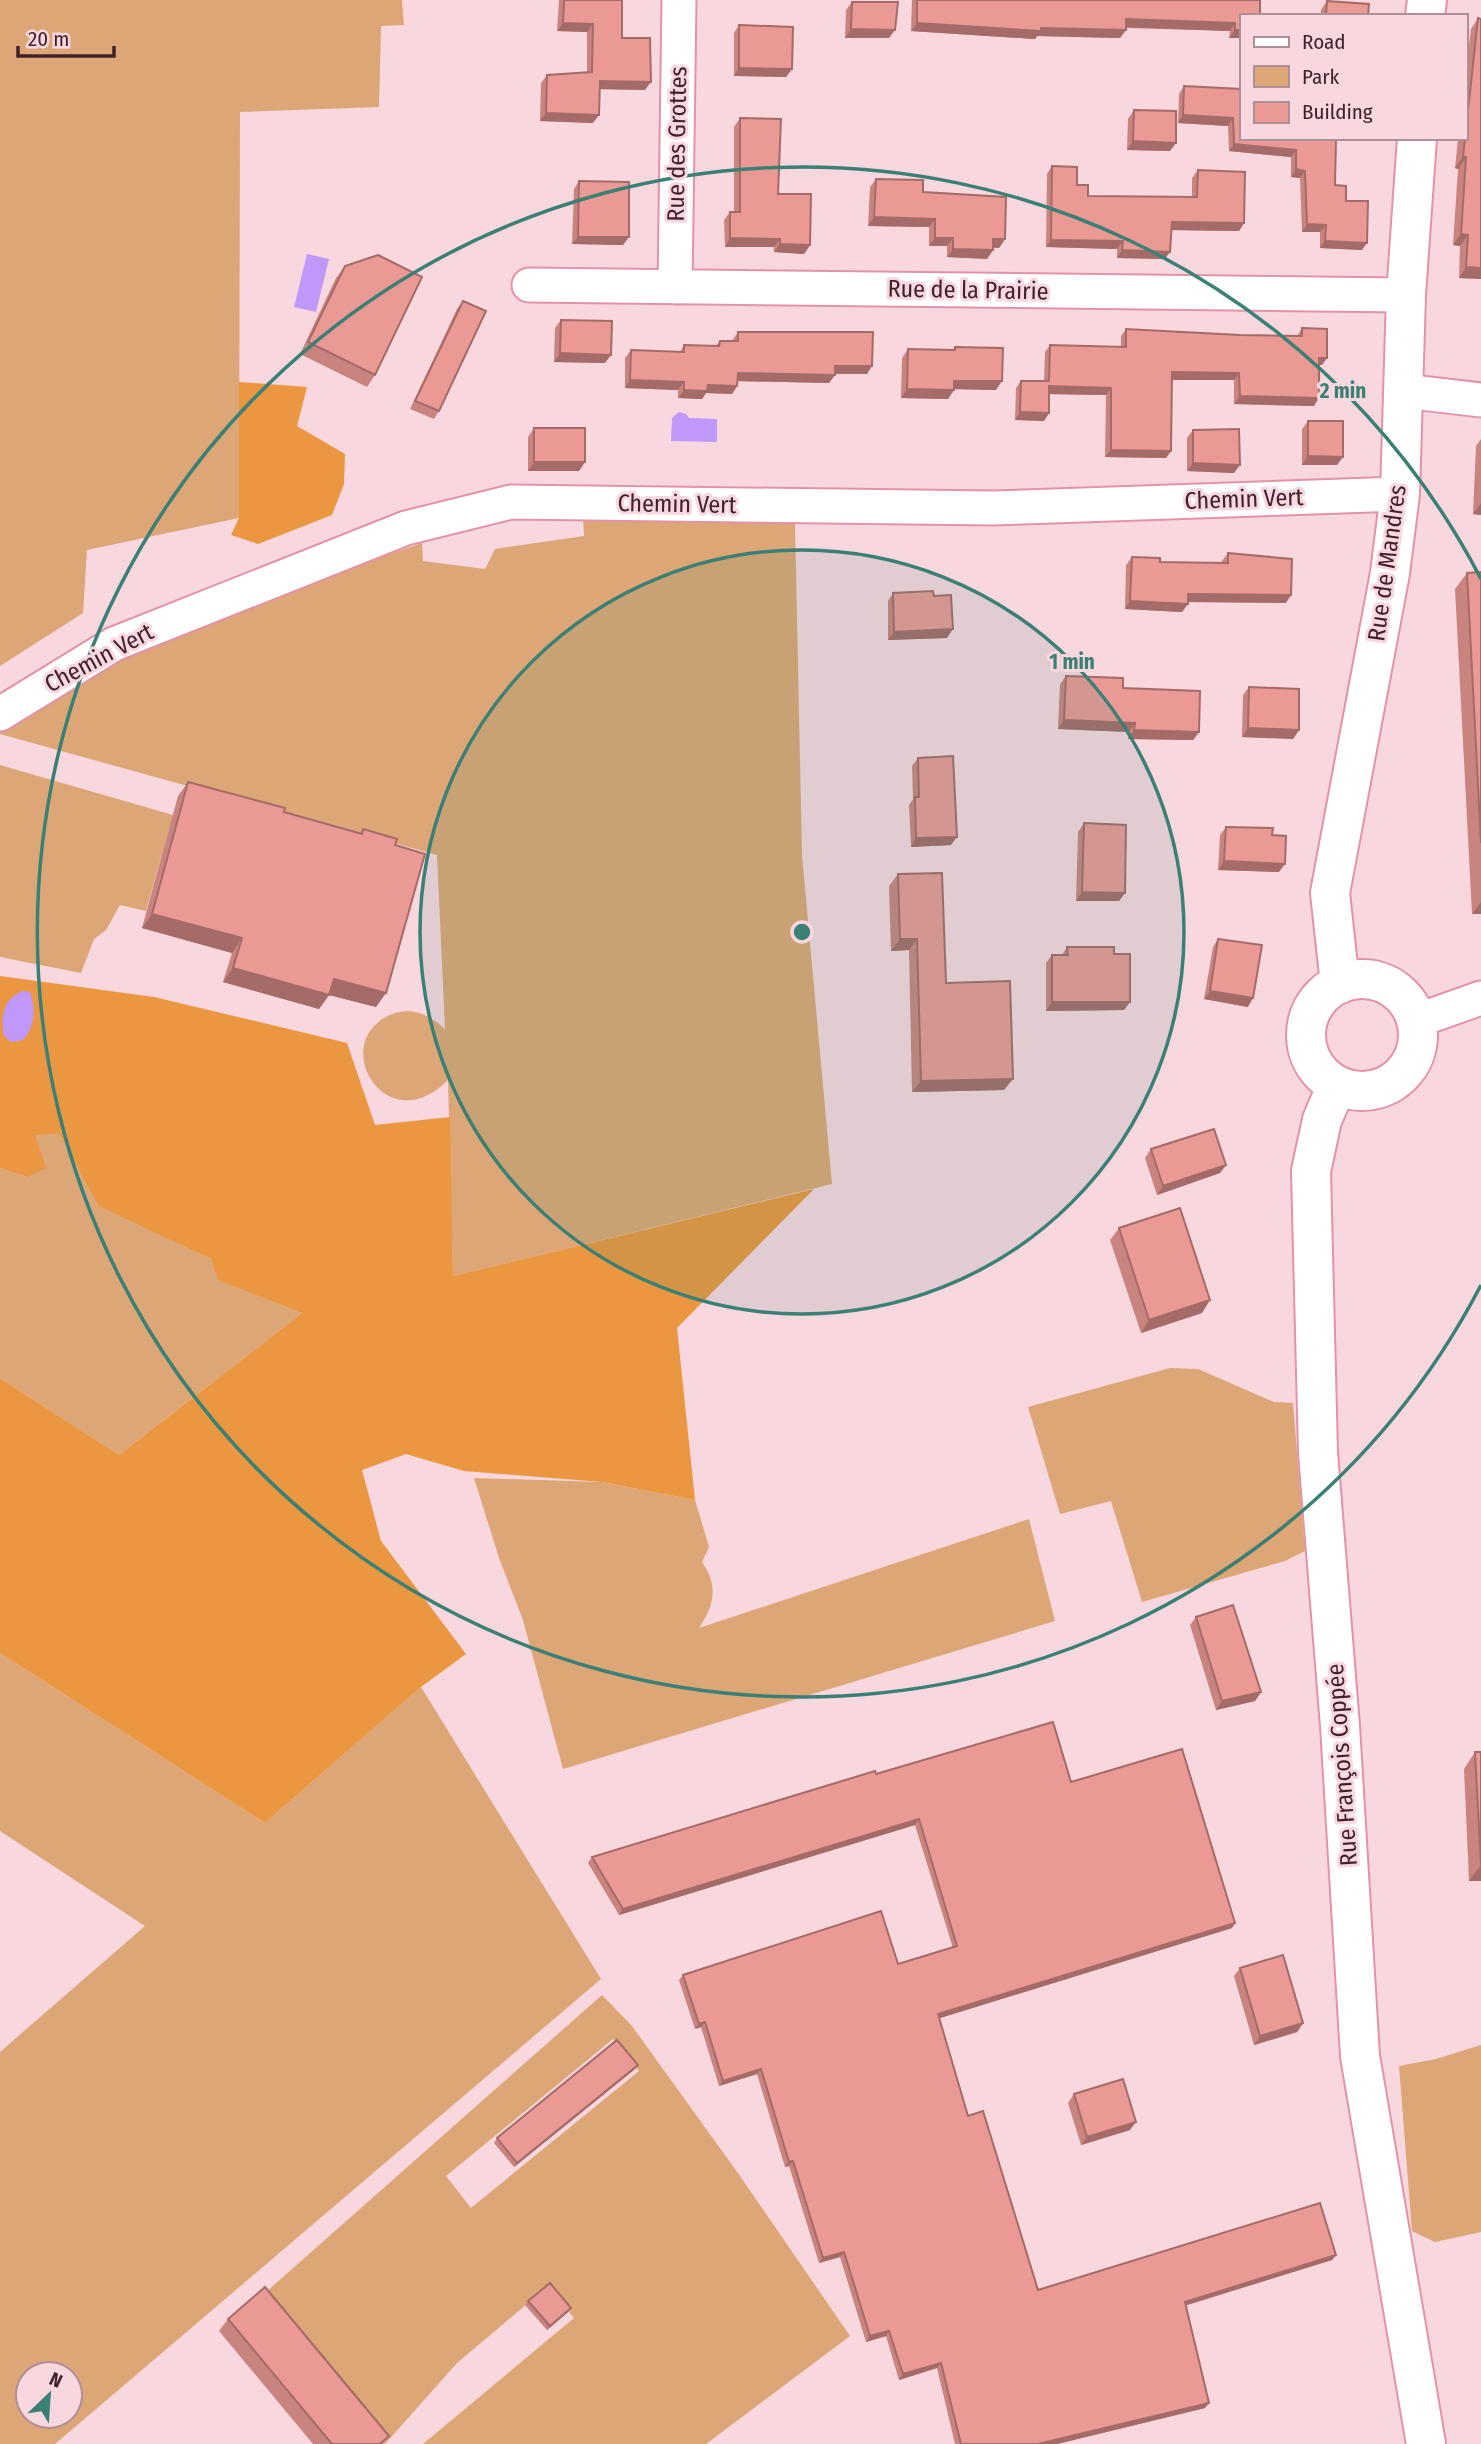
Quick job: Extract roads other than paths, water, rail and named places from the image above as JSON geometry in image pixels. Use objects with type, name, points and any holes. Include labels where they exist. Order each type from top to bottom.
[{"type":"street","name":"Rue des Grottes","points":[[675,287],[679,0]]},
{"type":"street","name":"Rue de Mandres","points":[[1340,984],[1330,892],[1390,573],[1400,494],[1406,295],[1417,140]]},
{"type":"street","name":"Rue de la Prairie","points":[[529,285],[1406,295]]},
{"type":"street","points":[[1404,391],[1481,400]]},
{"type":"street","name":"Chemin Vert","points":[[0,713],[114,644],[406,528],[511,502],[993,508],[1400,494]]},
{"type":"street","points":[[1371,980],[1387,985],[1410,1007],[1416,1021],[1415,1053],[1397,1079],[1368,1091],[1337,1085],[1314,1064],[1307,1049],[1306,1033],[1316,1003],[1340,984],[1371,980]]},
{"type":"street","points":[[1416,1021],[1481,998]]},
{"type":"street","name":"Rue François Coppée","points":[[1337,1085],[1322,1120],[1311,1171],[1318,1453],[1339,1713],[1360,2056],[1426,2444]]}]
